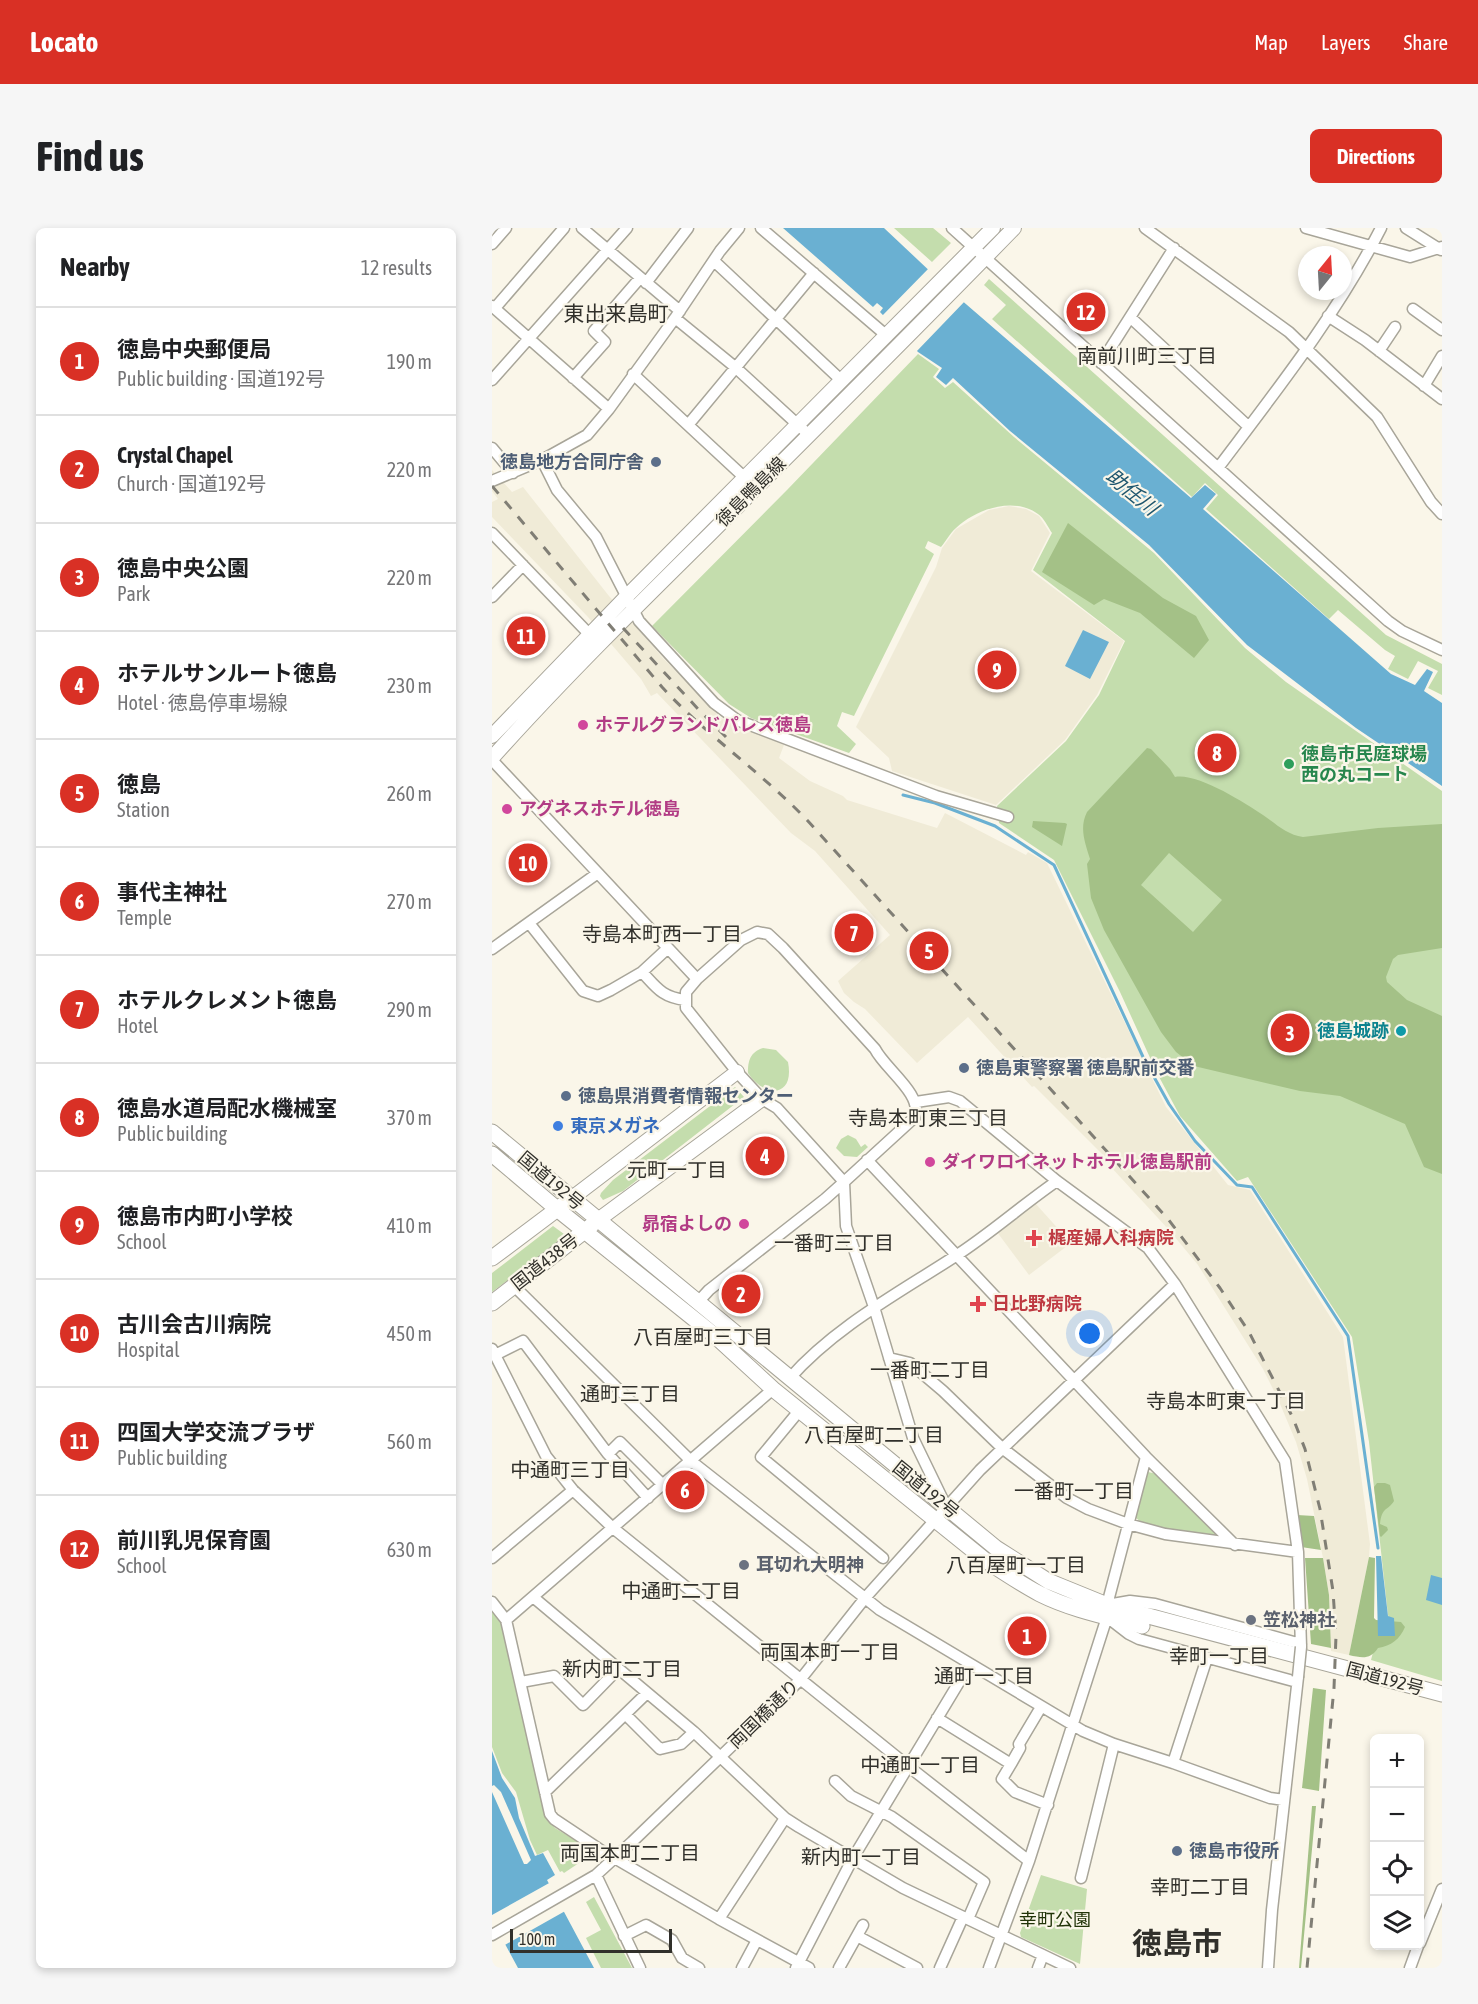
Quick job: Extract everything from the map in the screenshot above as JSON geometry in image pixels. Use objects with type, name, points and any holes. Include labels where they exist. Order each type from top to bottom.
[{"type":"highway","name":"国道192号","points":[[492,1132],[789,1379],[996,1548],[1023,1566],[1107,1611],[1442,1704]]},
{"type":"highway","name":"国道192号","points":[[492,1154],[713,1334],[799,1411],[1013,1579],[1042,1595],[1063,1603],[1107,1611],[1442,1694]]},
{"type":"highway","name":"国道438号","points":[[492,1258],[572,1198]]},
{"type":"highway","name":"国道438号","points":[[492,1303],[598,1220]]},
{"type":"main road","name":"徳島鴨島線","points":[[492,736],[627,596],[993,228]]},
{"type":"main road","name":"徳島鴨島線","points":[[492,759],[526,720],[634,609],[1014,228]]},
{"type":"main road","points":[[572,1198],[736,1072]]},
{"type":"main road","points":[[598,1220],[762,1099]]},
{"type":"street","points":[[492,244],[506,228]]},
{"type":"street","points":[[564,228],[493,307],[609,409]]},
{"type":"street","points":[[582,228],[643,280],[809,435]]},
{"type":"street","points":[[492,380],[627,228]]},
{"type":"street","points":[[573,378],[605,342],[594,331],[643,280],[688,228]]},
{"type":"street","points":[[761,228],[890,333]]},
{"type":"street","points":[[951,228],[1388,621],[1402,631],[1441,649]]},
{"type":"street","points":[[1145,228],[1289,332],[1377,417],[1431,502],[1442,514]]},
{"type":"street","points":[[1306,228],[1410,257],[1441,248]]},
{"type":"street","points":[[1218,468],[1328,316],[1381,228]]},
{"type":"street","points":[[1406,228],[1441,248]]},
{"type":"street","points":[[492,482],[542,460],[587,435],[609,409],[734,230]]},
{"type":"street","points":[[1101,363],[1174,248]]},
{"type":"street","points":[[714,261],[842,381]]},
{"type":"street","points":[[688,424],[814,273]]},
{"type":"street","points":[[1413,309],[1442,330]]},
{"type":"street","points":[[1328,316],[1442,399]]},
{"type":"street","points":[[1131,318],[1249,427]]},
{"type":"street","points":[[1378,351],[1395,327]]},
{"type":"street","points":[[1424,386],[1442,356]]},
{"type":"street","points":[[633,374],[745,478]]},
{"type":"street","points":[[492,448],[513,473]]},
{"type":"street","points":[[542,460],[557,490],[596,537],[640,622],[714,703],[737,720],[936,796],[1008,817]]},
{"type":"street","points":[[492,533],[590,635]]},
{"type":"street","points":[[494,592],[523,565]]},
{"type":"street","points":[[492,759],[697,979]]},
{"type":"street","points":[[492,949],[598,873]]},
{"type":"street","points":[[529,923],[583,992],[598,996],[642,972],[668,948]]},
{"type":"street","points":[[698,1302],[709,1290],[825,1199],[844,1182],[867,1160],[915,1117],[917,1112],[916,1102],[910,1092],[880,1059],[874,1049],[783,948],[768,934],[757,932],[741,940],[697,979],[686,992],[685,1000],[689,1012],[736,1072],[762,1099],[777,1108],[844,1182],[846,1226],[874,1307],[913,1438],[946,1507]]},
{"type":"street","points":[[642,972],[664,995],[685,1000]]},
{"type":"street","points":[[916,1102],[949,1097],[960,1101],[1057,1181],[1148,1248],[1175,1284],[1285,1461],[1298,1552],[1301,1646],[1272,1910],[1268,1968]]},
{"type":"street","points":[[867,1160],[1146,1457],[1235,1545]]},
{"type":"street","points":[[789,1379],[801,1366],[874,1307],[956,1256],[1057,1181]]},
{"type":"street","name":"両国橋通り","points":[[494,1934],[596,1875],[615,1858],[800,1680],[865,1598],[1002,1448],[1175,1284]]},
{"type":"street","points":[[515,1287],[691,1461],[880,1610],[1073,1726],[1114,1744],[1269,1798],[1284,1800]]},
{"type":"street","points":[[648,1498],[608,1454],[523,1341],[494,1352],[546,1456],[573,1490],[613,1528],[800,1680],[1029,1861]]},
{"type":"street","points":[[889,1358],[910,1363],[943,1391],[1002,1448],[1067,1498],[1088,1509],[1128,1524],[1166,1534],[1298,1552]]},
{"type":"street","points":[[506,1620],[773,1389]]},
{"type":"street","points":[[799,1411],[761,1457],[883,1558]]},
{"type":"street","points":[[608,1454],[620,1442],[663,1485]]},
{"type":"street","points":[[989,1968],[1029,1861],[1073,1726],[1107,1611],[1146,1457]]},
{"type":"street","points":[[492,1558],[573,1490]]},
{"type":"street","points":[[533,1597],[694,1732],[786,1818],[903,1888],[1070,1968]]},
{"type":"street","points":[[1107,1611],[1130,1601],[1155,1604],[1301,1646]]},
{"type":"street","points":[[492,1602],[506,1620],[550,1814],[554,1820],[797,1965],[809,1968]]},
{"type":"street","points":[[1107,1611],[1129,1634],[1139,1639],[1298,1680]]},
{"type":"street","points":[[1173,1763],[1207,1658]]},
{"type":"street","points":[[797,1965],[853,1858],[970,1664]]},
{"type":"street","points":[[521,1682],[554,1676],[583,1705],[618,1669]]},
{"type":"street","points":[[545,1792],[647,1694]]},
{"type":"street","points":[[1041,1707],[1002,1779],[1015,1791],[1048,1805]]},
{"type":"street","points":[[626,1715],[660,1749],[681,1744],[694,1732]]},
{"type":"street","points":[[937,1718],[1011,1764]]},
{"type":"street","points":[[1081,1878],[1114,1744]]},
{"type":"street","points":[[835,1781],[851,1796],[892,1817],[984,1882],[940,1968]]},
{"type":"street","points":[[719,1919],[786,1818]]},
{"type":"street","points":[[596,1875],[640,1968]]},
{"type":"street","points":[[1424,1934],[1438,1907],[1442,1889]]},
{"type":"street","points":[[839,1968],[862,1924]]},
{"type":"street","points":[[624,1936],[646,1925],[672,1940],[682,1958],[699,1968]]},
{"type":"street","points":[[857,1936],[917,1968]]},
{"type":"street","points":[[742,1968],[757,1940]]},
{"type":"street","points":[[1410,1968],[1417,1950]]},
{"type":"street","points":[[1038,1968],[1043,1955]]},
{"type":"shaded area","points":[[492,470],[512,492],[523,487],[609,596],[662,657],[721,718],[784,745],[779,758],[810,781],[847,800],[937,828],[945,813],[1026,855],[1028,852],[1047,863],[1166,1107],[1228,1185],[1250,1190],[1343,1337],[1370,1544],[1349,1655],[1331,1651],[1329,1595],[1323,1558],[1307,1479],[1296,1442],[1263,1369],[1198,1265],[1110,1166],[1111,1163],[1034,1086],[1032,1087],[968,1017],[917,1063],[865,1009],[844,993],[838,981],[890,935],[815,851],[791,833],[657,693],[651,696],[641,679],[588,617],[492,517],[492,502],[498,499],[492,491]]},
{"type":"shaded area","points":[[1009,506],[1026,509],[1039,516],[1050,533],[1031,571],[1124,641],[1097,695],[1065,740],[996,805],[892,771],[889,758],[856,727],[936,567],[942,548],[956,529],[989,510]]},
{"type":"shaded area","name":"梶産婦人科病院","points":[[1035,1203],[1071,1243],[1029,1275],[997,1232]]},
{"type":"green space","points":[[894,228],[933,228],[951,243],[932,262]]},
{"type":"green space","points":[[989,279],[1386,635],[1442,664],[1442,695],[1428,688],[1438,671],[1418,661],[1408,679],[1388,669],[1395,656],[1338,610],[1329,619],[1206,509],[1218,495],[1205,483],[1192,497],[992,319],[1006,305],[984,285]]},
{"type":"green space","points":[[918,354],[939,369],[933,377],[945,388],[953,382],[1014,437],[1154,553],[1245,648],[1286,682],[1442,791],[1442,1681],[1371,1660],[1377,1637],[1395,1635],[1388,1615],[1369,1442],[1352,1337],[1248,1177],[1237,1181],[1180,1116],[1054,860],[999,823],[997,806],[1066,741],[1099,695],[1125,641],[1033,570],[1052,533],[1044,520],[1038,514],[1018,506],[996,507],[984,510],[964,521],[941,547],[928,541],[925,548],[934,554],[854,716],[842,712],[837,726],[856,744],[849,753],[751,718],[729,704],[652,626]]},
{"type":"green space","points":[[1068,523],[1163,598],[1196,616],[1209,640],[1194,658],[1140,613],[1104,599],[1094,605],[1042,572]]},
{"type":"green space","points":[[1147,748],[1151,749],[1175,777],[1196,779],[1208,784],[1297,836],[1442,824],[1442,948],[1398,955],[1393,959],[1386,977],[1387,982],[1407,1000],[1442,1016],[1442,1174],[1424,1167],[1405,1124],[1340,1096],[1300,1091],[1194,1066],[1176,1052],[1161,1032],[1104,930],[1091,898],[1087,864],[1090,859],[1083,830],[1087,812]],"holes":[[[1169,853],[1222,900],[1193,932],[1141,885]]]},
{"type":"green space","points":[[1033,821],[1067,824],[1062,846],[1032,827]]},
{"type":"green space","points":[[763,1048],[776,1050],[788,1062],[789,1074],[783,1088],[770,1090],[762,1087],[748,1073],[751,1058],[755,1052]]},
{"type":"green space","points":[[735,1087],[744,1097],[623,1191],[603,1200],[601,1193],[613,1180]]},
{"type":"green space","points":[[848,1135],[856,1139],[861,1147],[865,1144],[868,1147],[857,1157],[844,1156],[836,1148],[841,1139]]},
{"type":"green space","points":[[553,1226],[564,1234],[553,1246],[492,1292],[492,1273]]},
{"type":"green space","points":[[1148,1472],[1157,1474],[1217,1533],[1217,1536],[1145,1525],[1136,1518]]},
{"type":"green space","points":[[1377,1483],[1390,1485],[1394,1501],[1382,1514],[1380,1524],[1388,1530],[1381,1537],[1374,1487]]},
{"type":"green space","points":[[1297,1515],[1314,1516],[1321,1550],[1301,1547]]},
{"type":"green space","points":[[1369,1557],[1375,1558],[1374,1618],[1401,1622],[1405,1627],[1400,1635],[1387,1646],[1378,1648],[1369,1656],[1362,1657],[1349,1655]]},
{"type":"green space","points":[[1305,1558],[1323,1558],[1329,1595],[1331,1648],[1311,1644]]},
{"type":"green space","points":[[492,1609],[501,1622],[549,1820],[555,1828],[591,1850],[588,1857],[564,1873],[560,1872],[548,1850],[537,1855],[530,1840],[516,1792],[502,1773],[492,1747]]},
{"type":"green space","points":[[1313,1688],[1326,1690],[1319,1791],[1302,1788]]},
{"type":"green space","points":[[1312,1806],[1316,1806],[1301,1968],[1299,1968]]},
{"type":"green space","name":"幸町公園","points":[[1041,1875],[1087,1889],[1080,1964],[1021,1937],[1020,1933]]},
{"type":"green space","points":[[594,1897],[632,1968],[601,1968],[586,1938],[601,1930],[586,1902]]},
{"type":"water","name":"助任川","points":[[783,228],[884,228],[952,292],[1191,498],[1205,485],[1216,494],[1203,509],[1391,674],[1415,685],[1427,669],[1433,672],[1424,691],[1442,703],[1442,786],[1356,728],[1247,645],[1149,545],[1010,431],[953,378],[946,385],[936,377],[942,368],[918,352],[880,312],[883,308],[877,303],[873,307]]},
{"type":"water","points":[[1083,630],[1109,642],[1090,679],[1065,666]]},
{"type":"water","points":[[1376,1556],[1381,1556],[1388,1616],[1394,1618],[1395,1636],[1378,1636]]},
{"type":"water","points":[[1431,1575],[1442,1578],[1442,1605],[1426,1600]]},
{"type":"water","points":[[492,1751],[502,1778],[515,1798],[519,1818],[535,1856],[543,1853],[555,1875],[547,1880],[594,1968],[518,1968],[492,1920]]},
{"type":"pier","points":[[930,267],[966,300],[916,352],[881,317]]},
{"type":"pier","points":[[494,1785],[501,1792],[531,1860],[527,1864],[524,1864],[492,1792]]},
{"type":"pier","points":[[551,1882],[567,1910],[503,1946],[492,1926],[492,1915]]},
{"type":"waterway","points":[[903,795],[935,803],[995,826],[1054,865],[1144,1059],[1169,1104],[1195,1141],[1237,1185],[1252,1187],[1348,1336],[1378,1548]]},
{"type":"railway","points":[[492,486],[662,687],[807,820],[1168,1219],[1220,1288],[1249,1332],[1293,1418],[1305,1449],[1320,1509],[1333,1591],[1336,1636],[1334,1688],[1307,1968]]},
{"type":"railway","points":[[623,628],[726,737]]},
{"type":"place","name":"前川乳児保育園","points":[[1086,312]]},
{"type":"place","name":"徳島地方合同庁舎","points":[[656,462]]},
{"type":"place","name":"四国大学交流プラザ","points":[[526,636]]},
{"type":"place","name":"徳島市内町小学校","points":[[997,670]]},
{"type":"place","name":"ホテルグランドパレス徳島","points":[[583,725]]},
{"type":"place","name":"徳島水道局配水機械室","points":[[1217,753]]},
{"type":"place","name":"徳島市民庭球場 西の丸コート","points":[[1289,764]]},
{"type":"place","name":"アグネスホテル徳島","points":[[507,809]]},
{"type":"place","name":"古川会古川病院","points":[[528,863]]},
{"type":"place","name":"ホテルクレメント徳島","points":[[854,933]]},
{"type":"place","name":"徳島","points":[[929,951]]},
{"type":"place","name":"徳島城跡","points":[[1401,1031]]},
{"type":"place","name":"徳島中央公園","points":[[1290,1033]]},
{"type":"place","name":"徳島東警察署 徳島駅前交番","points":[[964,1068]]},
{"type":"place","name":"徳島県消費者情報センター","points":[[566,1096]]},
{"type":"place","name":"東京メガネ","points":[[558,1126]]},
{"type":"place","name":"ホテルサンルート徳島","points":[[765,1156]]},
{"type":"place","name":"ダイワロイネットホテル徳島駅前","points":[[930,1162]]},
{"type":"place","name":"昴宿よしの","points":[[744,1224]]},
{"type":"place","name":"梶産婦人科病院","points":[[1034,1238]]},
{"type":"place","name":"Crystal Chapel","points":[[741,1294]]},
{"type":"place","name":"日比野病院","points":[[978,1304]]},
{"type":"place","name":"事代主神社","points":[[685,1490]]},
{"type":"place","name":"耳切れ大明神","points":[[744,1565]]},
{"type":"place","name":"笠松神社","points":[[1251,1620]]},
{"type":"place","name":"徳島中央郵便局","points":[[1027,1636]]},
{"type":"place","name":"徳島市役所","points":[[1177,1851]]},
{"type":"district","name":"東出来島町","points":[[616,314]]},
{"type":"district","name":"南前川町三丁目","points":[[1147,356]]},
{"type":"district","name":"寺島本町西一丁目","points":[[662,934]]},
{"type":"district","name":"寺島本町東三丁目","points":[[928,1118]]},
{"type":"district","name":"元町一丁目","points":[[677,1170]]},
{"type":"district","name":"一番町三丁目","points":[[834,1243]]},
{"type":"district","name":"八百屋町三丁目","points":[[703,1337]]},
{"type":"district","name":"一番町二丁目","points":[[930,1370]]},
{"type":"district","name":"通町三丁目","points":[[630,1394]]},
{"type":"district","name":"寺島本町東一丁目","points":[[1226,1401]]},
{"type":"district","name":"八百屋町二丁目","points":[[874,1435]]},
{"type":"district","name":"中通町三丁目","points":[[570,1470]]},
{"type":"district","name":"一番町一丁目","points":[[1074,1491]]},
{"type":"district","name":"八百屋町一丁目","points":[[1016,1565]]},
{"type":"district","name":"中通町二丁目","points":[[681,1591]]},
{"type":"district","name":"両国本町一丁目","points":[[830,1652]]},
{"type":"district","name":"幸町一丁目","points":[[1219,1656]]},
{"type":"district","name":"新内町二丁目","points":[[622,1669]]},
{"type":"district","name":"通町一丁目","points":[[984,1676]]},
{"type":"district","name":"中通町一丁目","points":[[920,1765]]},
{"type":"district","name":"両国本町二丁目","points":[[630,1853]]},
{"type":"district","name":"新内町一丁目","points":[[861,1857]]},
{"type":"district","name":"幸町二丁目","points":[[1200,1887]]},
{"type":"district","name":"徳島市","points":[[1177,1944]]}]
